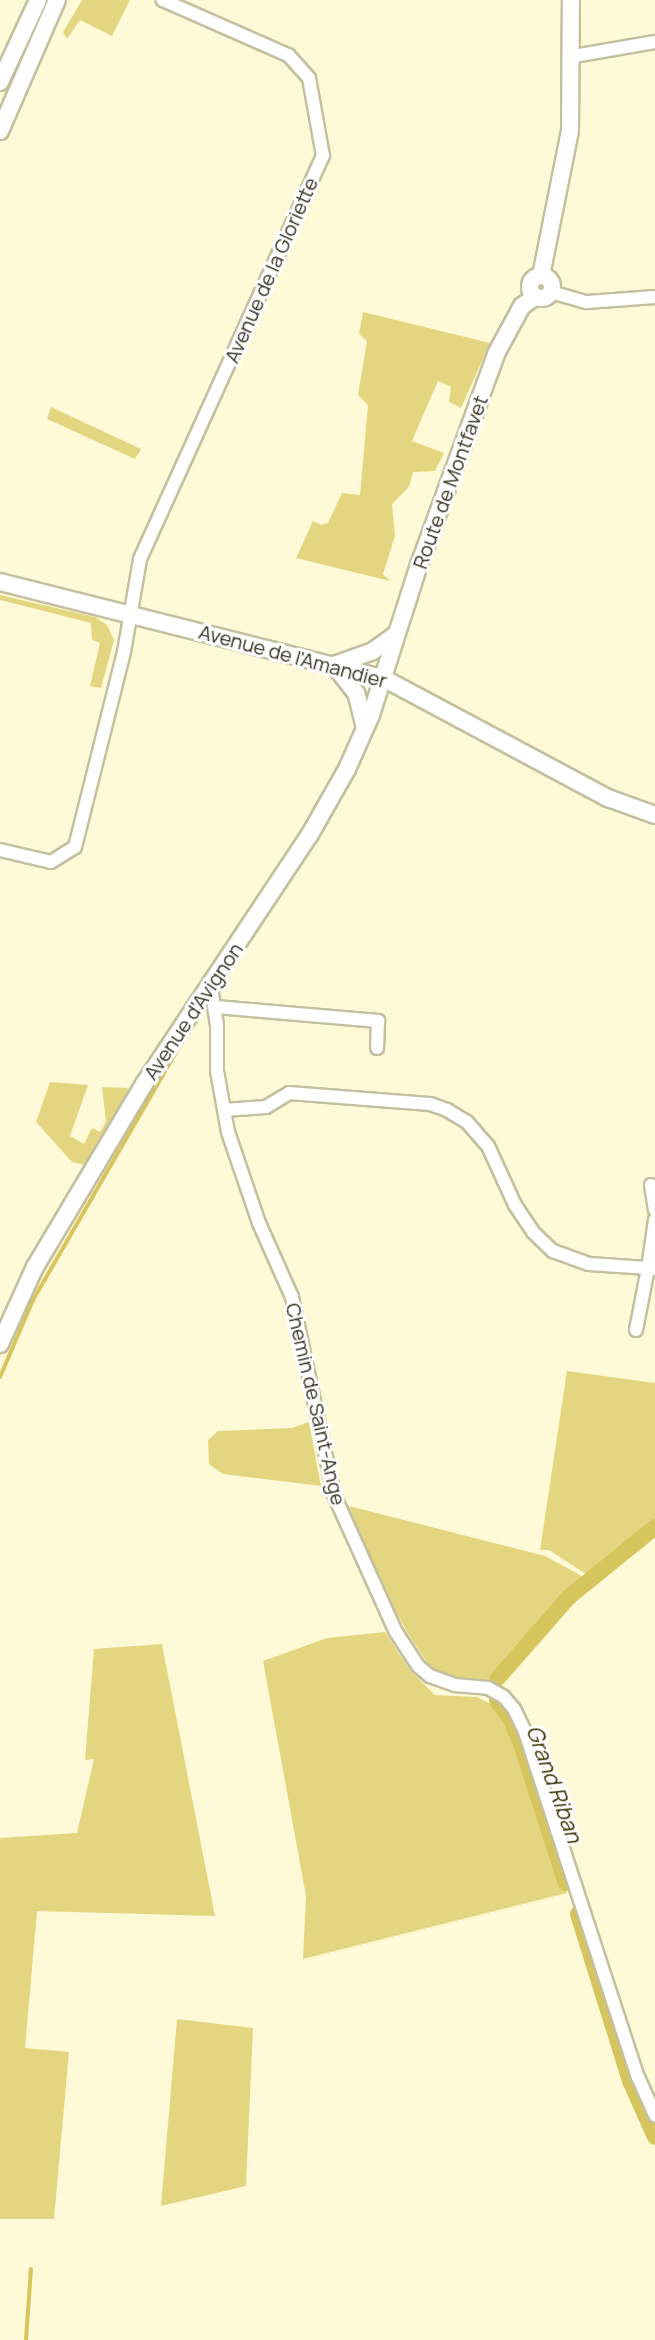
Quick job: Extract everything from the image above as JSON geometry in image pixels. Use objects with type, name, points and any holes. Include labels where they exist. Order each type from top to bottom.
[{"type":"street","points":[[0,82],[38,0]]},
{"type":"street","points":[[0,131],[57,0]]},
{"type":"street","name":"Avenue de la Gloriette","points":[[0,850],[51,862],[75,847],[124,652],[140,559],[323,156],[309,78],[288,55],[163,0]]},
{"type":"street","points":[[571,0],[574,56],[566,159],[545,245],[541,276],[530,285],[543,294],[587,302],[655,297]]},
{"type":"street","points":[[574,56],[655,42]]},
{"type":"street","name":"Route de Montfavet","points":[[383,678],[395,635],[497,352],[522,306],[543,294]]},
{"type":"street","name":"Avenue de l'Amandier","points":[[0,582],[383,678],[608,798],[655,815]]},
{"type":"street","points":[[366,730],[356,693],[334,665],[373,651],[395,635]]},
{"type":"street","name":"Avenue d'Avignon","points":[[0,1344],[35,1267],[156,1065],[309,836],[366,730],[383,678]]},
{"type":"street","name":"Chemin de Saint-Ange","points":[[210,981],[216,1007],[217,1071],[228,1132],[259,1223],[292,1297],[334,1495],[396,1632],[418,1666],[430,1676],[455,1685],[488,1688],[504,1697],[514,1709],[525,1732],[638,2077],[655,2115]]},
{"type":"street","points":[[216,1007],[378,1021],[377,1048]]},
{"type":"street","points":[[224,1110],[266,1107],[289,1093],[430,1104],[447,1110],[467,1122],[488,1146],[515,1205],[533,1232],[553,1251],[589,1264],[652,1269]]},
{"type":"street","points":[[651,1185],[655,1210]]},
{"type":"street","points":[[636,1330],[652,1269],[655,1220]]},
{"type":"shaded area","points":[[82,0],[130,0],[112,36],[80,20],[67,39],[63,32]]},
{"type":"shaded area","points":[[363,312],[490,343],[461,408],[449,402],[451,387],[438,381],[412,441],[444,453],[435,471],[413,472],[409,487],[392,504],[395,536],[383,574],[390,581],[296,558],[313,521],[321,525],[328,523],[342,493],[360,495],[368,405],[358,395],[367,341],[359,334]]},
{"type":"shaded area","points":[[51,407],[141,449],[135,459],[47,419]]},
{"type":"shaded area","points":[[0,595],[95,617],[107,625],[114,640],[101,688],[90,686],[100,643],[92,640],[91,623],[0,600]]},
{"type":"shaded area","points":[[50,1082],[88,1085],[70,1136],[84,1144],[92,1128],[100,1132],[106,1122],[102,1087],[127,1088],[130,1094],[84,1165],[72,1162],[36,1122]]},
{"type":"shaded area","points":[[567,1371],[655,1383],[655,1519],[586,1574],[549,1550],[540,1550]]},
{"type":"shaded area","points":[[309,1422],[321,1486],[223,1474],[209,1464],[208,1440],[218,1431],[292,1428]]},
{"type":"shaded area","points":[[349,1506],[545,1556],[582,1576],[488,1682],[444,1676],[428,1664],[407,1632],[376,1576]]},
{"type":"shaded area","points":[[385,1632],[409,1669],[435,1695],[477,1697],[498,1708],[515,1736],[567,1893],[303,1959],[306,1896],[263,1661],[327,1638]]},
{"type":"shaded area","points":[[162,1644],[215,1916],[37,1911],[25,2048],[69,2052],[54,2219],[0,2219],[0,1838],[77,1833],[94,1759],[85,1760],[94,1649]]},
{"type":"shaded area","points":[[177,2019],[253,2028],[246,2186],[161,2206]]},
{"type":"waterway","points":[[0,1377],[33,1300],[188,1032]]},
{"type":"waterway","name":"Grand Riban","points":[[498,1678],[569,1597],[655,1527]]},
{"type":"waterway","name":"Grand Riban","points":[[497,1701],[510,1718],[521,1744],[566,1883]]},
{"type":"waterway","name":"Grand Riban","points":[[578,1914],[630,2081],[655,2137]]},
{"type":"waterway","points":[[26,2340],[31,2269]]}]
